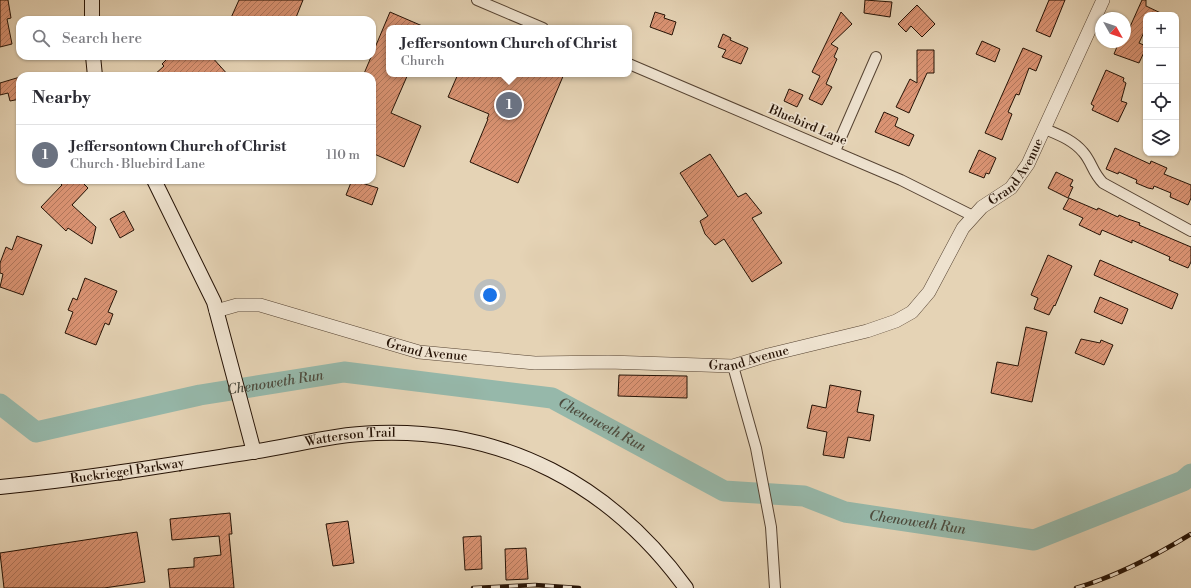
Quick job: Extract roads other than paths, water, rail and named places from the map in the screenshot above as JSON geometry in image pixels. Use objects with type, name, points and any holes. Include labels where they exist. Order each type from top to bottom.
[{"type":"main road","points":[[92,0],[92,16]]},
{"type":"main road","points":[[93,60],[95,72]]},
{"type":"main road","points":[[156,184],[214,302],[243,406],[254,452]]},
{"type":"main road","name":"Watterson Trail","points":[[254,452],[348,435],[406,432],[436,435],[474,442],[526,458],[581,486],[630,524],[666,561],[686,588]]},
{"type":"main road","name":"Ruckriegel Parkway","points":[[0,487],[80,478],[254,452]]},
{"type":"street","points":[[477,0],[536,25]]},
{"type":"street","name":"Grand Avenue","points":[[216,311],[237,305],[260,305],[419,352],[535,363],[644,362],[733,366],[768,355],[867,331],[896,321],[912,312],[929,292],[963,228],[973,216],[982,207],[1011,188],[1020,177],[1035,153],[1103,0]]},
{"type":"street","points":[[835,151],[876,57]]},
{"type":"street","name":"Bluebird Lane","points":[[632,65],[901,180],[973,216]]},
{"type":"street","points":[[1045,129],[1070,140],[1083,152],[1096,176],[1103,184],[1191,231]]},
{"type":"street","points":[[733,366],[746,405],[768,510],[771,527],[775,588]]},
{"type":"waterway","name":"Chenoweth Run","points":[[0,404],[36,432],[200,395],[344,372],[552,398],[724,491],[804,496],[845,512],[1034,540],[1183,481],[1191,474]]},
{"type":"railway","points":[[1076,588],[1106,578],[1135,565],[1191,534]]},
{"type":"railway","points":[[473,588],[535,585],[579,588]]},
{"type":"place","name":"Jeffersontown Church of Christ","points":[[509,105]]}]
